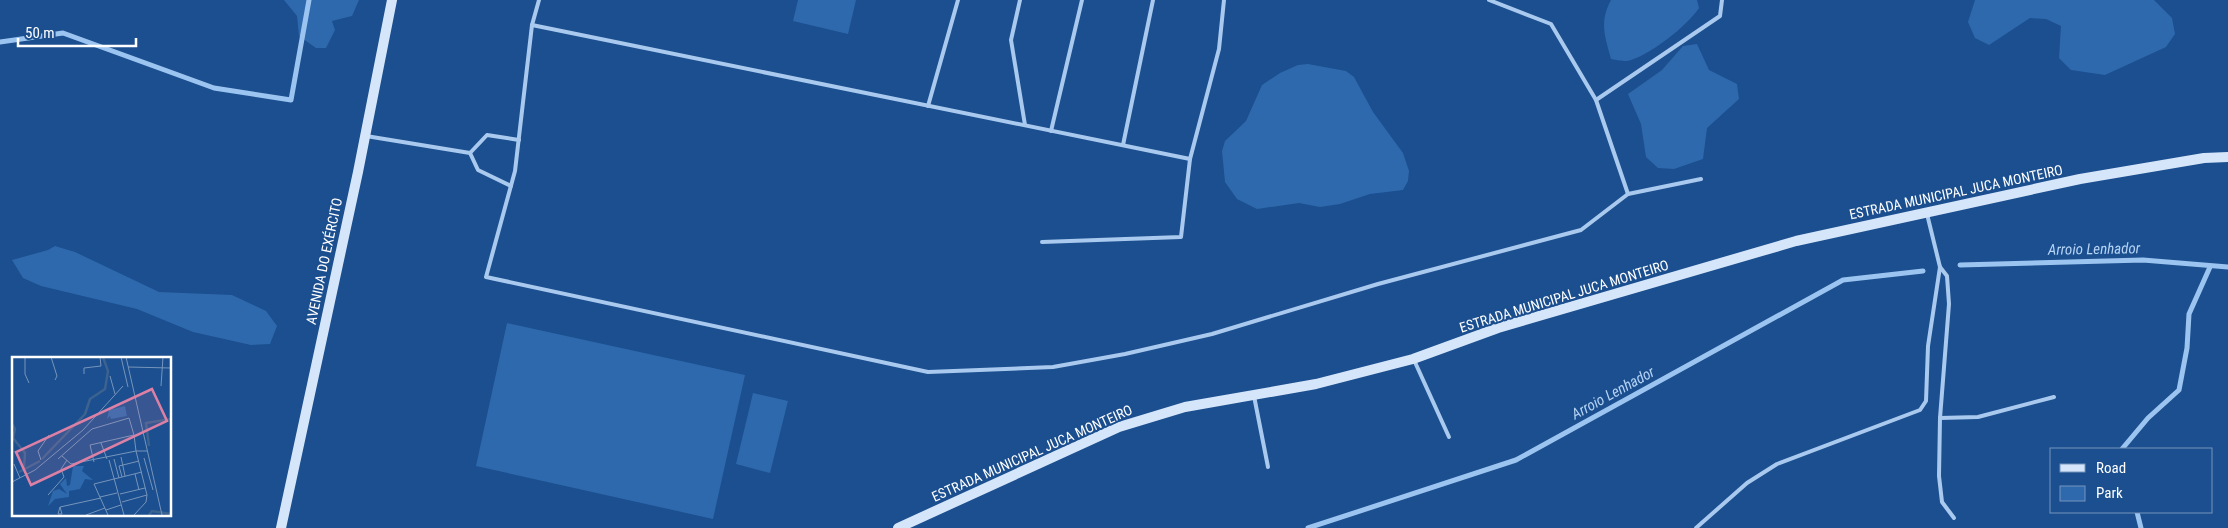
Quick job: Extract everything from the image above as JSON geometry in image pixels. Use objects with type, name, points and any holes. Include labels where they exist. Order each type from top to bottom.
[{"type":"street","name":"AVENIDA DO EXÉRCITO","points":[[281,528],[392,0]]},
{"type":"street","name":"ESTRADA MUNICIPAL JUCA MONTEIRO","points":[[898,528],[1119,427],[1185,407],[1316,384],[1414,359],[1498,328],[1796,241],[2080,179],[2204,158],[2228,157]]},
{"type":"lane","points":[[539,0],[532,25],[519,140],[511,186],[486,277],[928,372],[1053,367],[1125,354],[1212,334],[1378,284],[1580,230],[1628,194],[1701,180]]},
{"type":"lane","points":[[928,106],[958,0]]},
{"type":"lane","points":[[1020,0],[1011,40],[1025,126]]},
{"type":"lane","points":[[1051,131],[1082,0]]},
{"type":"lane","points":[[1123,146],[1153,0]]},
{"type":"lane","points":[[1042,242],[1182,237],[1190,159],[1219,49],[1224,0]]},
{"type":"lane","points":[[1489,0],[1551,24],[1596,100],[1628,194]]},
{"type":"lane","points":[[1596,100],[1720,16],[1722,0]]},
{"type":"lane","points":[[532,25],[1190,159]]},
{"type":"lane","points":[[470,153],[488,135],[519,140]]},
{"type":"lane","points":[[364,136],[470,153]]},
{"type":"lane","points":[[470,153],[478,170],[511,186]]},
{"type":"lane","points":[[1696,528],[1746,483],[1776,464],[1920,410],[1924,406],[1926,400],[1928,346],[1940,267],[1926,212]]},
{"type":"lane","points":[[1940,267],[1947,276],[1948,304],[1940,418],[1940,491],[1942,502],[1954,518]]},
{"type":"lane","points":[[1414,359],[1449,437]]},
{"type":"lane","points":[[1254,396],[1268,468]]},
{"type":"lane","points":[[1940,418],[1978,417],[2054,397]]},
{"type":"green space","points":[[284,0],[359,0],[352,16],[332,21],[335,30],[326,48],[316,48],[299,36],[297,16]]},
{"type":"green space","points":[[798,0],[856,0],[848,34],[793,21]]},
{"type":"green space","points":[[1611,0],[1697,0],[1699,8],[1686,23],[1656,47],[1636,58],[1623,61],[1611,59],[1605,36],[1605,15]]},
{"type":"green space","points":[[1975,0],[2154,0],[2172,18],[2175,34],[2166,47],[2105,75],[2071,70],[2059,58],[2061,26],[2046,19],[2030,18],[1989,45],[1975,38],[1968,22]]},
{"type":"green space","points":[[1697,44],[1709,70],[1737,84],[1739,99],[1707,128],[1703,159],[1674,169],[1658,168],[1646,157],[1641,124],[1628,94],[1662,70],[1683,46]]},
{"type":"green space","points":[[1308,64],[1346,71],[1354,77],[1373,112],[1403,153],[1409,171],[1408,181],[1403,190],[1370,194],[1340,204],[1320,207],[1299,203],[1257,209],[1237,199],[1225,182],[1222,151],[1225,141],[1246,121],[1262,85],[1280,73],[1298,65]]},
{"type":"green space","points":[[55,246],[75,252],[159,292],[232,295],[266,311],[277,326],[270,344],[251,345],[193,332],[137,309],[41,286],[23,278],[12,260],[48,250]]},
{"type":"green space","points":[[507,323],[745,375],[713,519],[476,466]]},
{"type":"green space","points":[[753,393],[788,401],[770,473],[736,464]]},
{"type":"waterway","points":[[0,42],[63,33],[214,88],[291,100],[309,0]]},
{"type":"waterway","name":"Arroio Lenhador","points":[[1960,265],[2143,260],[2228,267]]},
{"type":"waterway","points":[[2123,448],[2148,418],[2179,390],[2187,348],[2189,314],[2210,267]]},
{"type":"waterway","name":"Arroio Lenhador","points":[[1308,528],[1516,460],[1843,280],[1923,271]]},
{"type":"waterway","points":[[2137,513],[2141,528]]}]
